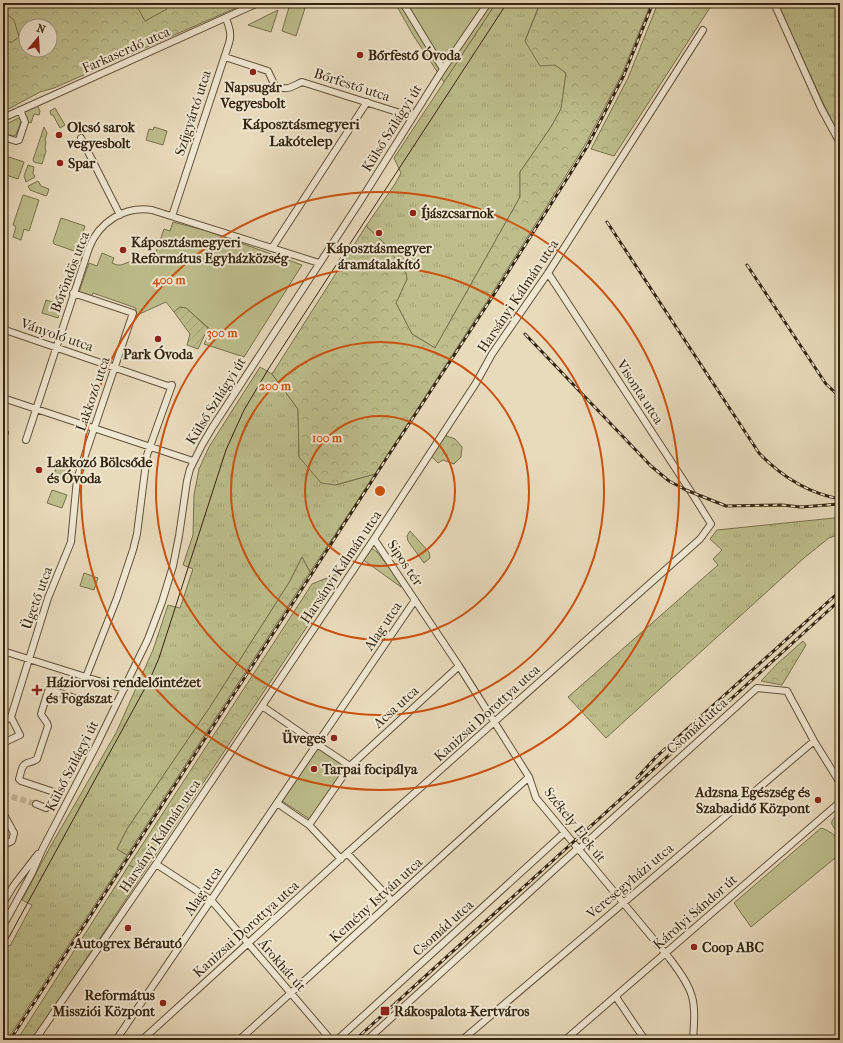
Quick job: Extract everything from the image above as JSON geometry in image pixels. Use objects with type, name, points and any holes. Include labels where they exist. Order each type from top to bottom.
[{"type":"street","name":"Farkaserdő utca","points":[[3,118],[258,3]]},
{"type":"street","points":[[403,3],[444,70]]},
{"type":"street","name":"Külső Szilágyi út","points":[[3,926],[32,873],[43,848],[96,746],[148,639],[162,602],[176,552],[187,481],[193,461],[413,117],[488,3]]},
{"type":"street","points":[[774,3],[821,108],[840,143]]},
{"type":"street","name":"Szíjgyártó utca","points":[[172,216],[231,37],[226,18]]},
{"type":"street","name":"Harsányi Kálmán utca","points":[[35,1040],[156,864],[374,538],[476,383],[492,354],[548,273],[703,30]]},
{"type":"street","name":"Bőrfestő utca","points":[[225,57],[268,71],[275,86],[280,88],[286,89],[302,82],[413,117]]},
{"type":"street","points":[[272,248],[367,102]]},
{"type":"street","points":[[3,137],[16,141],[19,140],[25,122],[20,110]]},
{"type":"street","points":[[81,138],[120,215]]},
{"type":"street","name":"Bőröndös utca","points":[[26,440],[83,264],[95,234],[105,224],[132,210],[146,209],[319,263]]},
{"type":"street","name":"Visonta utca","points":[[548,273],[711,524]]},
{"type":"street","name":"Lakkozó utca","points":[[70,546],[77,479],[133,313],[73,293]]},
{"type":"street","name":"Ványoló utca","points":[[3,327],[8,331],[55,348],[168,386],[172,385],[150,447]]},
{"type":"street","points":[[3,398],[193,461]]},
{"type":"street","points":[[86,676],[118,598],[134,550],[147,455],[150,447]]},
{"type":"street","name":"Kanizsai Dorottya utca","points":[[142,1040],[347,853],[700,539],[711,524]]},
{"type":"street","name":"Sipos tér","points":[[374,538],[415,600]]},
{"type":"street","name":"Ügető utca","points":[[11,717],[48,598],[70,546]]},
{"type":"street","name":"Székely Elek út","points":[[415,600],[459,666],[529,777],[536,798],[665,953],[686,981],[693,996],[695,1012],[693,1040]]},
{"type":"street","name":"Alag utca","points":[[116,1040],[415,600]]},
{"type":"street","points":[[3,651],[124,689]]},
{"type":"street","name":"Acsa utca","points":[[309,825],[350,766],[459,666]]},
{"type":"street","name":"Csomád utca","points":[[367,1040],[757,688],[787,691],[814,741]]},
{"type":"street","points":[[54,792],[19,779],[23,765],[37,759],[43,743],[48,722],[42,717],[41,714],[48,692],[52,690],[77,699]]},
{"type":"street","points":[[262,706],[350,766]]},
{"type":"street","points":[[3,721],[11,717],[20,735],[3,743]]},
{"type":"street","points":[[814,741],[840,782]]},
{"type":"street","name":"Veresegyházi utca","points":[[462,1040],[814,741]]},
{"type":"street","name":"Kemény István utca","points":[[240,1040],[529,777]]},
{"type":"street","name":"Károlyi Sándor út","points":[[565,1040],[840,802]]},
{"type":"street","points":[[277,803],[309,825],[341,859]]},
{"type":"street","points":[[36,804],[46,808]]},
{"type":"street","points":[[3,813],[14,833],[12,841],[5,845],[3,837]]},
{"type":"street","name":"Csomád utca","points":[[337,1040],[564,833]]},
{"type":"street","name":"Külső Szilágyi út","points":[[3,903],[14,884],[43,848]]},
{"type":"street","points":[[347,853],[392,901]]},
{"type":"street","name":"Árokhát út","points":[[156,864],[211,900],[331,1040]]},
{"type":"street","points":[[616,997],[645,1040]]},
{"type":"green space","points":[[3,3],[247,3],[54,88],[40,92],[3,112]]},
{"type":"green space","points":[[135,3],[163,3],[167,9],[145,21]]},
{"type":"green space","points":[[395,3],[496,3],[444,82],[413,35]]},
{"type":"green space","points":[[496,3],[534,3],[538,8],[525,41],[566,73],[561,109],[551,127],[520,172],[520,197],[435,348],[412,334],[396,303],[407,279],[383,242],[366,226],[401,173],[394,158]]},
{"type":"green space","points":[[534,3],[651,3],[622,74],[585,145],[491,295],[375,474],[335,485],[321,483],[299,457],[298,409],[272,374],[366,226],[383,242],[406,273],[407,279],[396,303],[412,334],[435,348],[520,197],[520,172],[551,127],[561,109],[566,73],[555,65],[540,66],[525,41],[538,9]]},
{"type":"green space","points":[[658,3],[713,3],[614,156],[591,149],[628,78]]},
{"type":"green space","points":[[777,3],[840,3],[840,136],[825,107]]},
{"type":"green space","points":[[290,4],[305,8],[296,36],[282,31]]},
{"type":"green space","points":[[278,10],[271,32],[248,25]]},
{"type":"green space","points":[[8,15],[14,20],[18,38],[12,42],[3,42],[3,16]]},
{"type":"green space","points":[[37,105],[40,111],[39,115],[34,114],[31,123],[26,121],[23,111]]},
{"type":"green space","points":[[55,108],[65,125],[60,128],[50,111]]},
{"type":"green space","points":[[18,118],[21,121],[16,135],[13,136],[3,133],[3,126]]},
{"type":"green space","points":[[44,127],[47,133],[45,140],[46,151],[42,164],[34,162],[33,160]]},
{"type":"green space","points":[[154,127],[167,131],[163,145],[146,140],[149,129],[153,130]]},
{"type":"green space","points":[[3,155],[24,162],[18,179],[3,174]]},
{"type":"green space","points":[[28,165],[34,167],[33,173],[35,177],[26,182],[24,176]]},
{"type":"green space","points":[[38,181],[41,186],[49,189],[46,196],[30,190],[28,186]]},
{"type":"green space","points":[[23,195],[39,200],[29,231],[24,229],[21,240],[13,237],[16,227],[13,225]]},
{"type":"green space","points":[[61,218],[85,226],[77,252],[54,244],[53,242]]},
{"type":"green space","points":[[173,222],[207,231],[302,265],[244,357],[204,344],[211,330],[186,308],[180,307],[174,312],[166,302],[135,316],[136,308],[93,293],[91,297],[79,292],[89,263],[97,266],[102,253],[114,258],[112,263],[121,265],[156,252],[164,229],[170,231]]},
{"type":"green space","points":[[46,300],[62,305],[58,318],[42,313]]},
{"type":"green space","points":[[180,307],[186,308],[208,328],[198,349],[187,345],[190,334],[174,312]]},
{"type":"green space","points":[[260,367],[272,374],[298,409],[299,457],[336,485],[375,474],[310,572],[302,557],[290,581],[210,707],[127,829],[117,849],[127,855],[7,1040],[3,1040],[3,943],[10,946],[32,905],[22,900],[49,849],[116,733],[153,650],[168,605],[180,608],[193,569],[183,565],[193,535],[194,495],[199,469],[209,447]]},
{"type":"green space","points":[[444,435],[455,439],[462,447],[461,457],[454,464],[443,460],[438,463],[431,456]]},
{"type":"green space","points":[[59,460],[74,464],[69,482],[53,477]]},
{"type":"green space","points":[[52,490],[67,495],[62,508],[47,503]]},
{"type":"green space","points":[[834,518],[840,521],[840,534],[829,538],[804,558],[606,738],[568,697],[718,565],[713,559],[722,550],[710,539],[717,530]]},
{"type":"green space","points":[[410,531],[429,552],[430,558],[424,563],[408,541],[407,536]]},
{"type":"green space","points":[[369,549],[373,549],[377,552],[403,585],[401,587],[362,559]]},
{"type":"green space","points":[[302,557],[310,572],[127,855],[117,849],[127,829],[210,707],[290,581]]},
{"type":"green space","points":[[344,571],[158,851],[154,852],[147,848],[137,869],[129,865],[312,584]]},
{"type":"green space","points":[[84,573],[98,578],[94,590],[80,586]]},
{"type":"green space","points":[[803,641],[806,645],[782,685],[761,681],[777,664]]},
{"type":"green space","points":[[317,746],[347,766],[311,820],[282,801]]},
{"type":"green space","points":[[840,812],[840,835],[832,825],[832,821]]},
{"type":"green space","points":[[821,828],[830,832],[837,838],[840,845],[840,854],[751,927],[734,903]]},
{"type":"green space","points":[[147,848],[154,852],[158,851],[32,1040],[17,1040],[129,865],[137,869]]},
{"type":"tunnel","points":[[3,794],[36,804]]},
{"type":"tram line","points":[[3,948],[150,679],[159,658],[226,450],[244,410],[269,368],[507,3]]},
{"type":"railway","points":[[10,1040],[493,296],[587,147],[624,75],[653,3]]},
{"type":"railway","points":[[607,222],[759,453],[776,469],[806,488],[817,493],[840,499]]},
{"type":"railway","points":[[747,265],[826,384],[840,397]]},
{"type":"railway","points":[[525,334],[651,466],[669,481],[686,490],[726,506],[782,505],[801,507],[840,504]]},
{"type":"railway","points":[[637,778],[656,757],[840,591]]},
{"type":"railway","points":[[355,1040],[840,600]]},
{"type":"place","name":"Bőrfestő Óvoda","points":[[360,55]]},
{"type":"place","name":"Napsugár Vegyesbolt","points":[[253,72]]},
{"type":"place","name":"Olcsó sarok vegyesbolt","points":[[59,135]]},
{"type":"place","name":"Spar","points":[[60,163]]},
{"type":"place","name":"Íjászcsarnok","points":[[413,213]]},
{"type":"place","name":"Káposztásmegyer áramátalakító","points":[[379,233]]},
{"type":"place","name":"Káposztásmegyeri Református Egyházközség","points":[[123,250]]},
{"type":"place","name":"Park Óvoda","points":[[158,339]]},
{"type":"place","name":"Lakkozó Bölcsőde és Óvoda","points":[[39,470]]},
{"type":"place","name":"Háziorvosi rendelőintézet és Fogászat","points":[[37,690]]},
{"type":"place","name":"Üveges","points":[[334,738]]},
{"type":"place","name":"Tarpai focipálya","points":[[314,769]]},
{"type":"place","name":"Adzsna Egészség és Szabadidő Központ","points":[[818,800]]},
{"type":"place","name":"Autogrex Bérautó","points":[[128,928]]},
{"type":"place","name":"Coop ABC","points":[[694,947]]},
{"type":"place","name":"Református Missziói Központ","points":[[163,1003]]},
{"type":"place","name":"Rákospalota-Kertváros","points":[[385,1011]]},
{"type":"district","name":"Káposztásmegyeri Lakótelep","points":[[301,132]]}]
